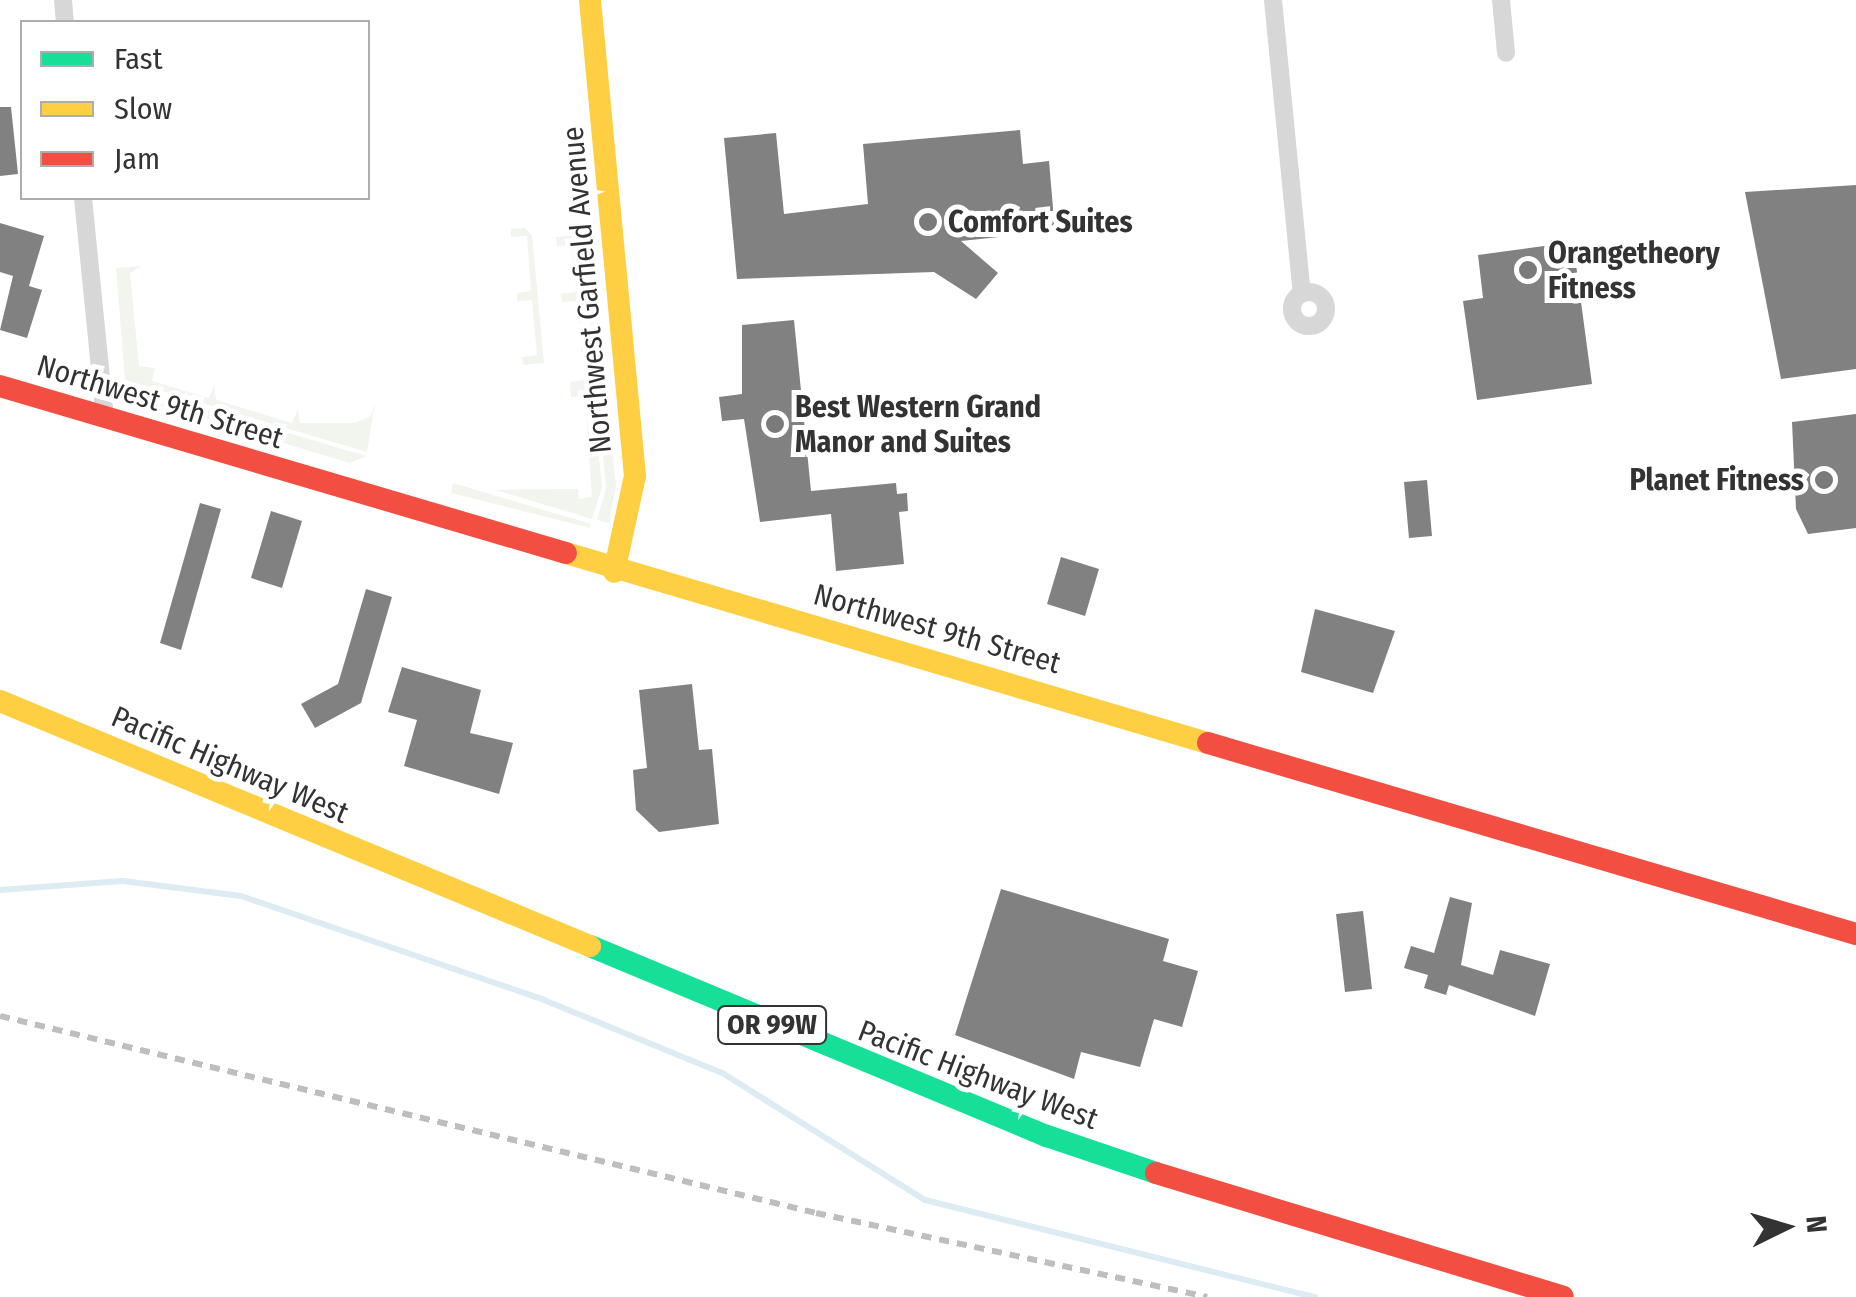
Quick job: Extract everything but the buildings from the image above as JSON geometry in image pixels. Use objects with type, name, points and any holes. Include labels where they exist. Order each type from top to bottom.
[{"type":"main road","name":"Northwest Garfield Avenue","points":[[590,0],[635,476],[614,572]]},
{"type":"main road","name":"Northwest 9th Street","points":[[0,386],[614,572],[1856,934]]},
{"type":"main road","name":"Pacific Highway West","points":[[0,701],[1047,1136],[1315,1226],[1562,1297]]},
{"type":"street","points":[[1273,0],[1302,294]]},
{"type":"street","points":[[1501,0],[1506,52]]},
{"type":"street","points":[[82,200],[104,417]]},
{"type":"shaded area","points":[[525,228],[532,235],[544,363],[523,365],[522,357],[537,355],[532,300],[517,301],[517,293],[531,291],[527,236],[511,237],[511,229]]},
{"type":"shaded area","points":[[578,235],[592,395],[571,397],[570,382],[584,380],[577,301],[562,302],[561,294],[576,292],[574,269],[571,245],[557,246],[556,237]]},
{"type":"shaded area","points":[[582,235],[593,244],[616,486],[609,523],[597,520],[606,488]]},
{"type":"shaded area","points":[[142,266],[130,273],[139,366],[155,368],[152,381],[209,398],[214,385],[216,400],[292,423],[298,409],[300,423],[355,423],[371,416],[375,402],[367,452],[125,380],[116,268]]},
{"type":"shaded area","points":[[122,384],[366,456],[350,463],[133,398]]},
{"type":"shaded area","points":[[594,407],[602,487],[592,519],[496,490],[578,489],[579,499],[592,497],[586,408]]},
{"type":"shaded area","points":[[453,483],[591,524],[590,528],[451,493]]},
{"type":"waterway","points":[[0,890],[123,881],[241,896],[544,1000],[724,1074],[925,1200],[1315,1297]]},
{"type":"railway","points":[[0,1016],[816,1213],[1207,1297]]},
{"type":"traffic: fast","points":[[590,946],[1047,1136],[1156,1173]]},
{"type":"traffic: slow","points":[[590,0],[635,476],[614,572]]},
{"type":"traffic: slow","points":[[566,553],[1208,743]]},
{"type":"traffic: slow","points":[[0,701],[590,946]]},
{"type":"traffic: jam","points":[[0,386],[566,553]]},
{"type":"traffic: jam","points":[[1208,743],[1856,934]]},
{"type":"traffic: jam","points":[[1156,1173],[1563,1297]]},
{"type":"place","name":"Comfort Suites","points":[[928,222]]},
{"type":"place","name":"Orangetheory Fitness","points":[[1528,270]]},
{"type":"place","name":"Best Western Grand Manor and Suites","points":[[775,424]]},
{"type":"place","name":"Planet Fitness","points":[[1824,480]]}]
